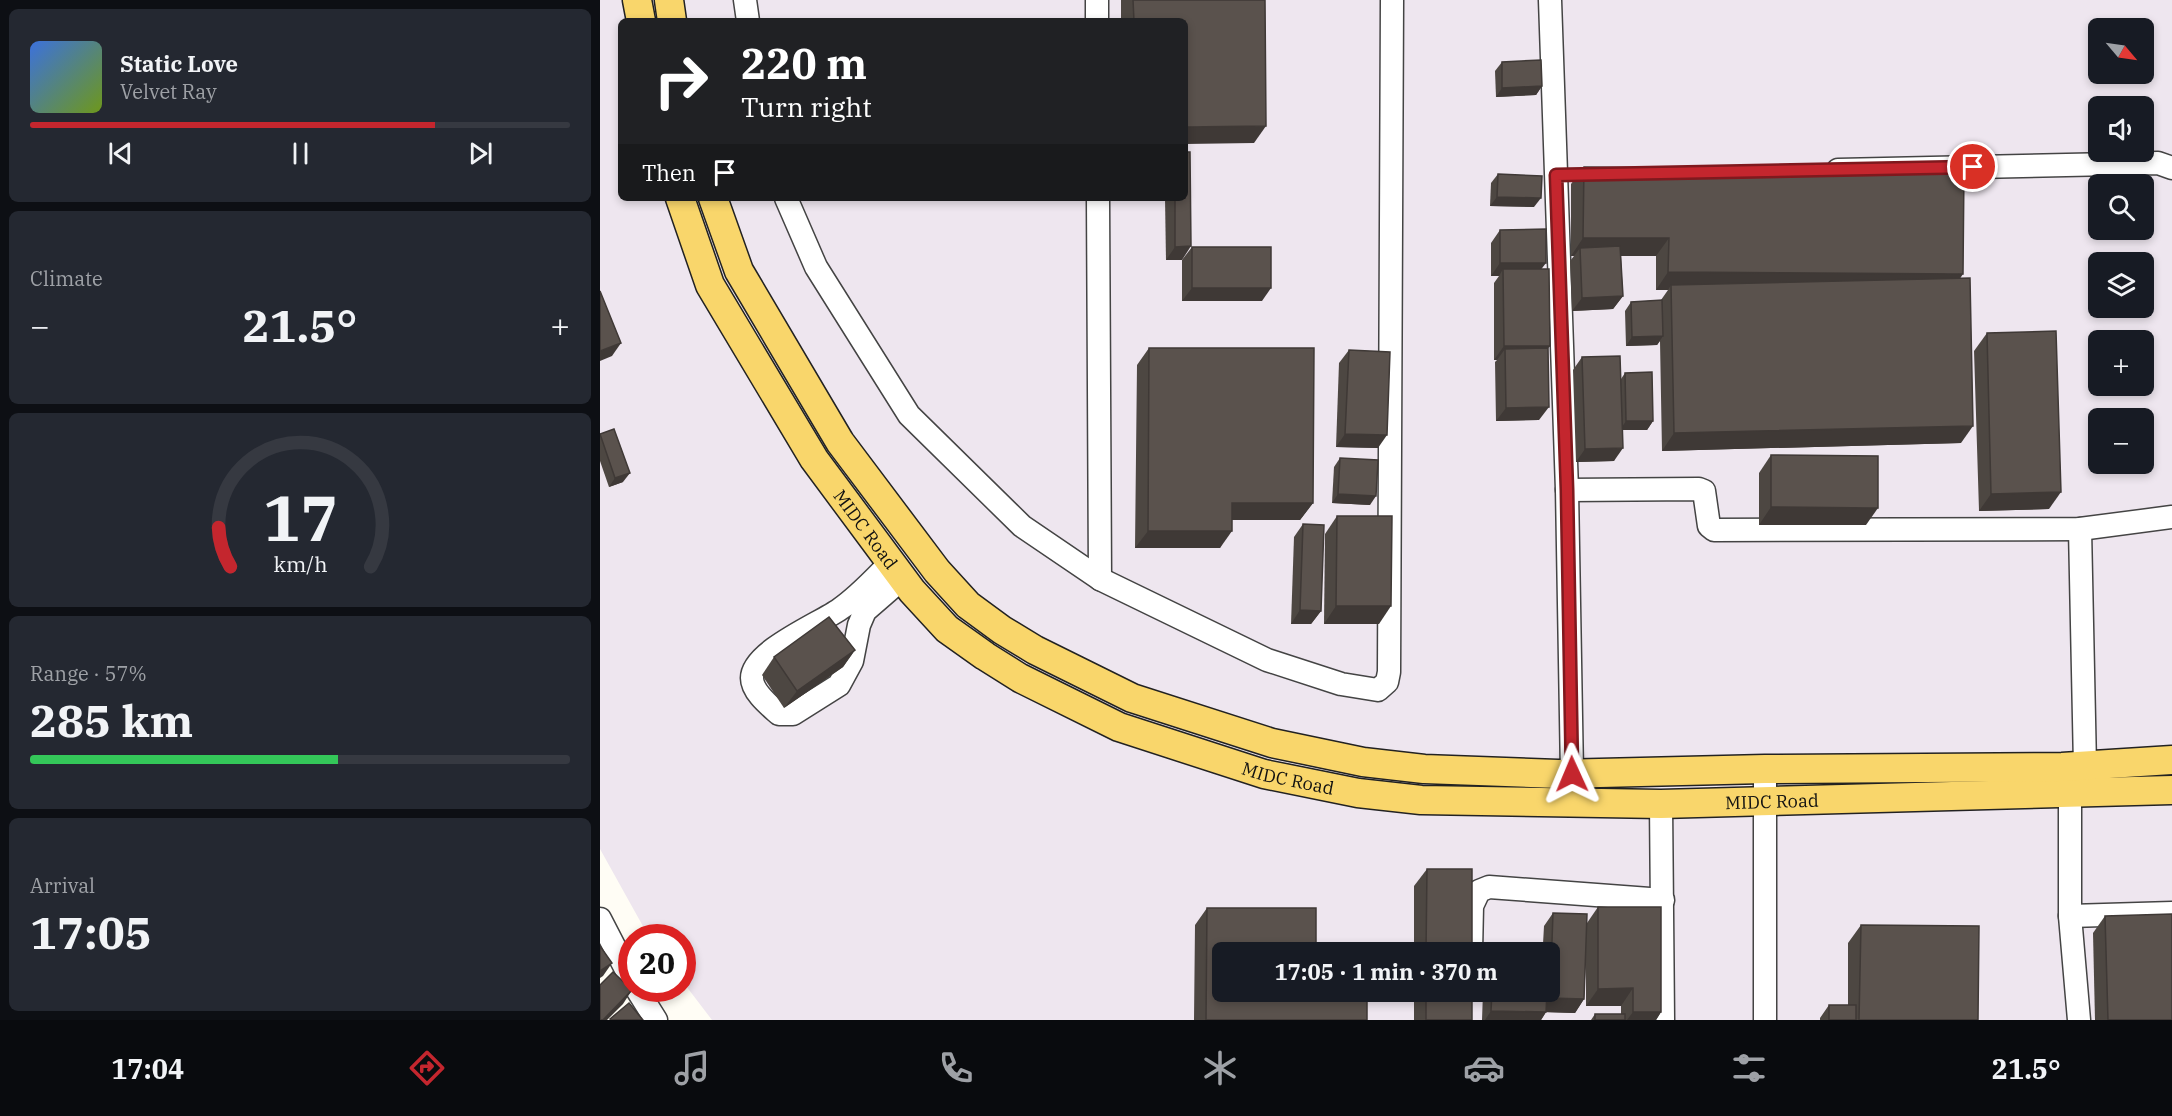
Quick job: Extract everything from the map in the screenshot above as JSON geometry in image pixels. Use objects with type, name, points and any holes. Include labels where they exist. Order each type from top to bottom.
[{"type":"main road","points":[[637,0],[640,18]]},
{"type":"main road","points":[[669,0],[672,18]]},
{"type":"main road","name":"MIDC Road","points":[[681,201],[710,285],[813,459],[897,570],[947,629],[1020,678],[1119,727],[1252,770],[1358,793],[1421,800],[1661,804],[2070,795],[2172,790]]},
{"type":"main road","name":"MIDC Road","points":[[714,201],[738,271],[840,442],[937,571],[968,605],[1002,630],[1035,650],[1132,698],[1272,743],[1363,762],[1424,769],[1572,774],[1765,769],[2085,766],[2172,760]]},
{"type":"street","points":[[745,0],[748,18]]},
{"type":"street","points":[[1097,0],[1097,18]]},
{"type":"street","points":[[787,201],[816,267],[909,416],[1022,526],[1100,579],[1267,660],[1341,684],[1378,690],[1387,682],[1390,661],[1392,0]]},
{"type":"street","points":[[1550,0],[1567,490],[1572,774]]},
{"type":"street","points":[[1816,170],[2158,163],[2172,168]]},
{"type":"street","points":[[1556,175],[1580,175]]},
{"type":"street","points":[[1098,201],[1100,579]]},
{"type":"street","points":[[1567,490],[1700,489],[1704,491],[1709,526],[1714,530],[2080,529],[2172,517]]},
{"type":"street","points":[[2080,529],[2085,766]]},
{"type":"street","points":[[897,570],[865,611],[838,635],[897,570]]},
{"type":"street","points":[[1765,769],[1765,1020]]},
{"type":"street","points":[[2070,795],[2070,916],[2079,1020]]},
{"type":"street","points":[[1661,804],[1663,1020]]},
{"type":"street","points":[[1471,942],[1472,906],[1479,891],[1489,887],[1663,900]]},
{"type":"street","points":[[2070,916],[2172,913]]},
{"type":"street","points":[[600,919],[618,954]]},
{"type":"street","points":[[645,1002],[657,1020]]},
{"type":"shaded area","points":[[600,0],[2172,0],[2172,1020],[712,1020],[696,999],[696,924],[642,924],[600,849]]},
{"type":"building","points":[[1133,0],[1265,0],[1266,126],[1188,127],[1188,18],[1134,18]]},
{"type":"building","points":[[1541,60],[1542,86],[1502,88],[1502,62]]},
{"type":"building","points":[[1188,152],[1190,152],[1191,246],[1175,247],[1175,201],[1188,201]]},
{"type":"building","points":[[1584,167],[1964,170],[1963,274],[1668,272],[1669,238],[1583,238]]},
{"type":"building","points":[[1498,174],[1542,176],[1541,198],[1497,197]]},
{"type":"building","points":[[1546,229],[1546,263],[1500,263],[1500,230]]},
{"type":"building","points":[[1620,246],[1623,296],[1582,298],[1580,248]]},
{"type":"building","points":[[1192,247],[1271,247],[1271,288],[1192,288]]},
{"type":"building","points":[[1503,269],[1549,269],[1550,346],[1504,346]]},
{"type":"building","points":[[1970,278],[1973,426],[1674,433],[1671,285]]},
{"type":"building","points":[[600,291],[621,343],[600,351]]},
{"type":"building","points":[[1662,300],[1663,336],[1632,337],[1631,302]]},
{"type":"building","points":[[2056,331],[2061,492],[1991,494],[1987,333]]},
{"type":"building","points":[[1149,348],[1314,348],[1313,503],[1232,503],[1232,531],[1148,531]]},
{"type":"building","points":[[1548,348],[1549,407],[1506,408],[1505,349]]},
{"type":"building","points":[[1349,350],[1390,352],[1387,435],[1345,434]]},
{"type":"building","points":[[1620,356],[1623,448],[1585,449],[1582,357]]},
{"type":"building","points":[[1652,372],[1653,421],[1626,421],[1625,373]]},
{"type":"building","points":[[614,429],[630,473],[615,478],[600,434]]},
{"type":"building","points":[[1771,455],[1878,456],[1878,508],[1771,507]]},
{"type":"building","points":[[1340,458],[1378,460],[1376,496],[1338,494]]},
{"type":"building","points":[[1337,516],[1392,516],[1391,606],[1336,606]]},
{"type":"building","points":[[1303,524],[1324,525],[1321,611],[1300,610]]},
{"type":"building","points":[[829,617],[855,650],[797,691],[774,657]]},
{"type":"building","points":[[1427,869],[1472,869],[1472,942],[1426,942]]},
{"type":"building","points":[[1598,907],[1661,907],[1661,1012],[1633,1012],[1633,988],[1598,989]]},
{"type":"building","points":[[1207,908],[1316,908],[1316,942],[1212,942],[1212,1002],[1367,1002],[1367,1020],[1206,1020]]},
{"type":"building","points":[[1553,913],[1587,914],[1584,999],[1560,998],[1560,942],[1552,942]]},
{"type":"building","points":[[2172,914],[2172,1020],[2108,1020],[2105,916]]},
{"type":"building","points":[[1861,925],[1979,926],[1978,1020],[1859,1020]]},
{"type":"building","points":[[600,946],[612,963],[600,971]]},
{"type":"building","points":[[613,972],[618,977],[618,1002],[620,1002],[603,1020],[600,1020],[600,985]]},
{"type":"building","points":[[1426,1002],[1472,1002],[1472,1020],[1426,1020]]},
{"type":"building","points":[[1491,1002],[1546,1002],[1546,1012],[1491,1011]]},
{"type":"building","points":[[629,1003],[643,1020],[610,1019]]},
{"type":"building","points":[[1829,1005],[1856,1005],[1856,1020],[1829,1020]]},
{"type":"building","points":[[1595,1014],[1625,1014],[1625,1020],[1595,1020]]},
{"type":"route","points":[[1572,774],[1567,490],[1556,175],[1973,167]]}]
